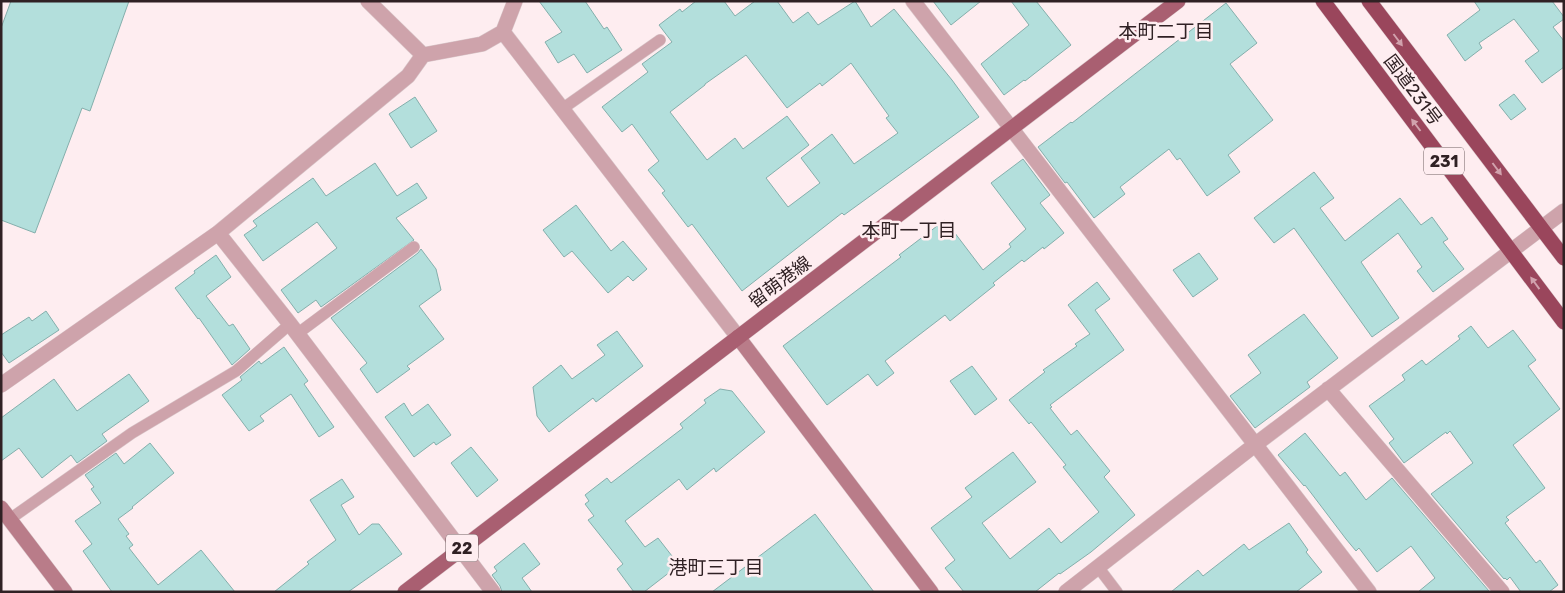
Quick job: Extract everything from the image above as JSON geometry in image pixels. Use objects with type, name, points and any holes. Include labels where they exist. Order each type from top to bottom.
[{"type":"highway","name":"国道231号","points":[[1323,1],[1564,322]]},
{"type":"highway","name":"国道231号","points":[[1369,1],[1564,258]]},
{"type":"main road","name":"留萌港線","points":[[405,592],[1178,1]]},
{"type":"street","points":[[368,1],[423,55]]},
{"type":"street","points":[[1,385],[218,233],[408,76],[423,55],[482,44],[502,32],[515,1]]},
{"type":"street","points":[[912,1],[1369,592]]},
{"type":"street","points":[[502,32],[738,337],[931,592]]},
{"type":"street","points":[[1066,592],[1256,444],[1564,211]]},
{"type":"street","points":[[218,233],[294,329],[494,592]]},
{"type":"street","points":[[1328,389],[1502,592]]},
{"type":"street","points":[[6,513],[65,592]]},
{"type":"lane","points":[[562,109],[660,40]]},
{"type":"lane","points":[[6,513],[132,432],[236,371],[414,247]]},
{"type":"lane","points":[[1098,567],[1117,592]]},
{"type":"building","points":[[11,1],[129,1],[90,111],[82,108],[35,233],[1,220],[1,28]]},
{"type":"building","points":[[539,1],[585,1],[604,29],[607,27],[622,50],[587,73],[574,54],[558,63],[545,42],[562,32]]},
{"type":"building","points":[[696,1],[724,1],[735,16],[755,1],[777,1],[793,23],[808,12],[818,25],[855,1],[871,27],[894,9],[952,80],[979,117],[844,215],[842,213],[742,291],[692,224],[688,227],[662,193],[665,191],[648,170],[659,161],[632,124],[622,132],[602,107],[648,72],[642,64],[672,42],[659,25],[680,9],[682,12]],"holes":[[[746,55],[787,108],[820,83],[822,86],[851,63],[889,116],[886,118],[898,133],[854,164],[832,134],[801,158],[820,183],[788,207],[766,178],[809,145],[787,116],[743,149],[735,138],[707,160],[670,112]]]},
{"type":"building","points":[[933,1],[981,1],[951,25]]},
{"type":"building","points":[[1011,1],[1036,1],[1071,45],[1004,95],[981,64],[1029,25]]},
{"type":"building","points":[[1474,1],[1552,1],[1564,17],[1553,27],[1564,41],[1564,67],[1542,83],[1525,61],[1539,51],[1514,19],[1479,43],[1482,48],[1465,61],[1447,35],[1480,10]]},
{"type":"building","points":[[1226,3],[1257,43],[1230,64],[1273,120],[1228,155],[1240,172],[1207,196],[1180,158],[1177,160],[1169,149],[1120,187],[1125,194],[1094,218],[1038,147],[1072,123]]},
{"type":"building","points":[[1514,94],[1526,109],[1511,120],[1499,105]]},
{"type":"building","points":[[415,97],[437,131],[411,148],[389,114]]},
{"type":"building","points":[[1023,159],[1050,195],[1040,203],[1064,233],[1024,262],[1022,260],[993,283],[995,285],[950,321],[945,315],[885,361],[894,373],[877,386],[868,374],[827,405],[783,346],[901,257],[899,255],[945,220],[983,270],[1011,247],[1009,244],[1026,229],[991,183]]},
{"type":"building","points":[[375,163],[397,196],[417,183],[427,198],[396,218],[414,240],[321,307],[316,300],[298,313],[281,290],[337,248],[317,222],[263,261],[244,235],[257,226],[253,221],[313,178],[326,196]]},
{"type":"building","points":[[1314,172],[1334,198],[1320,208],[1345,241],[1400,198],[1421,225],[1432,217],[1448,239],[1443,242],[1464,269],[1433,292],[1417,271],[1422,267],[1398,233],[1361,262],[1399,318],[1372,337],[1294,228],[1274,243],[1254,218]]},
{"type":"building","points":[[576,205],[611,251],[623,241],[647,269],[633,281],[628,276],[608,293],[572,251],[564,257],[543,230]]},
{"type":"building","points":[[421,249],[436,269],[441,290],[419,306],[444,339],[407,366],[410,369],[377,393],[360,369],[367,363],[331,318]]},
{"type":"building","points":[[1199,253],[1218,279],[1193,297],[1173,270]]},
{"type":"building","points":[[216,255],[231,277],[206,296],[229,326],[233,324],[250,349],[232,365],[175,288]]},
{"type":"building","points":[[1097,282],[1110,299],[1095,310],[1124,350],[1050,405],[1052,407],[1050,408],[1071,435],[1077,430],[1110,471],[1104,477],[1135,515],[1091,552],[1059,573],[1035,592],[964,592],[945,568],[955,560],[931,528],[972,497],[965,488],[1013,452],[1036,482],[982,523],[1010,559],[1049,528],[1061,543],[1099,512],[1063,467],[1066,465],[1031,422],[1029,424],[1009,400],[1045,372],[1043,370],[1077,346],[1075,344],[1090,334],[1068,305]]},
{"type":"building","points":[[46,311],[59,330],[9,363],[1,352],[1,335],[29,317],[32,321]]},
{"type":"building","points":[[1304,314],[1338,358],[1307,382],[1310,387],[1255,428],[1230,396],[1261,373],[1248,355]]},
{"type":"building","points":[[1471,326],[1488,348],[1513,330],[1536,360],[1528,366],[1560,409],[1513,445],[1545,488],[1506,517],[1509,520],[1505,523],[1536,563],[1540,560],[1558,585],[1549,592],[1521,592],[1510,577],[1507,580],[1504,579],[1431,494],[1473,463],[1450,431],[1404,463],[1389,443],[1394,439],[1369,406],[1405,380],[1402,375],[1422,360],[1426,365],[1460,339],[1458,336]]},
{"type":"building","points":[[617,331],[643,366],[596,402],[593,398],[549,432],[537,416],[533,387],[561,365],[572,379],[605,355],[597,345]]},
{"type":"building","points":[[284,347],[308,381],[304,384],[334,427],[319,437],[291,394],[260,416],[264,421],[249,431],[222,395],[242,380],[240,377],[259,361],[261,364]]},
{"type":"building","points":[[972,366],[997,399],[975,415],[950,381]]},
{"type":"building","points":[[129,374],[149,401],[102,434],[107,441],[77,463],[71,455],[42,478],[19,448],[1,461],[1,418],[54,379],[77,411]]},
{"type":"building","points":[[720,389],[732,391],[765,432],[716,472],[714,468],[687,490],[679,479],[625,521],[645,547],[658,538],[679,565],[644,592],[634,592],[617,569],[623,564],[588,520],[594,516],[585,504],[589,501],[585,495],[607,478],[611,483],[683,428],[680,424],[706,403],[704,400]]},
{"type":"building","points":[[404,403],[412,416],[428,404],[451,435],[436,445],[434,442],[414,457],[385,417]]},
{"type":"building","points":[[1305,433],[1340,476],[1345,472],[1366,500],[1392,478],[1489,591],[1418,592],[1435,578],[1411,546],[1377,572],[1359,548],[1356,551],[1305,485],[1278,455]]},
{"type":"building","points":[[150,443],[174,473],[118,519],[129,534],[126,536],[133,545],[129,548],[158,585],[201,550],[235,592],[112,592],[83,551],[92,544],[75,521],[101,503],[91,489],[94,487],[85,475],[116,453],[124,464]]},
{"type":"building","points":[[471,447],[498,480],[477,497],[451,463]]},
{"type":"building","points":[[342,479],[354,497],[341,505],[359,535],[372,524],[379,524],[402,554],[348,592],[274,592],[309,564],[307,562],[336,540],[310,500]]},
{"type":"building","points":[[815,514],[874,592],[712,592]]},
{"type":"building","points":[[1289,523],[1308,550],[1306,552],[1322,572],[1296,592],[1171,592],[1198,570],[1203,576],[1244,544],[1249,550]]},
{"type":"building","points":[[524,543],[540,564],[522,578],[532,592],[502,592],[492,575],[497,571],[494,567]]},
{"type":"district","name":"本町二丁目","points":[[1166,31]]},
{"type":"district","name":"本町一丁目","points":[[909,230]]},
{"type":"district","name":"港町三丁目","points":[[716,567]]}]
